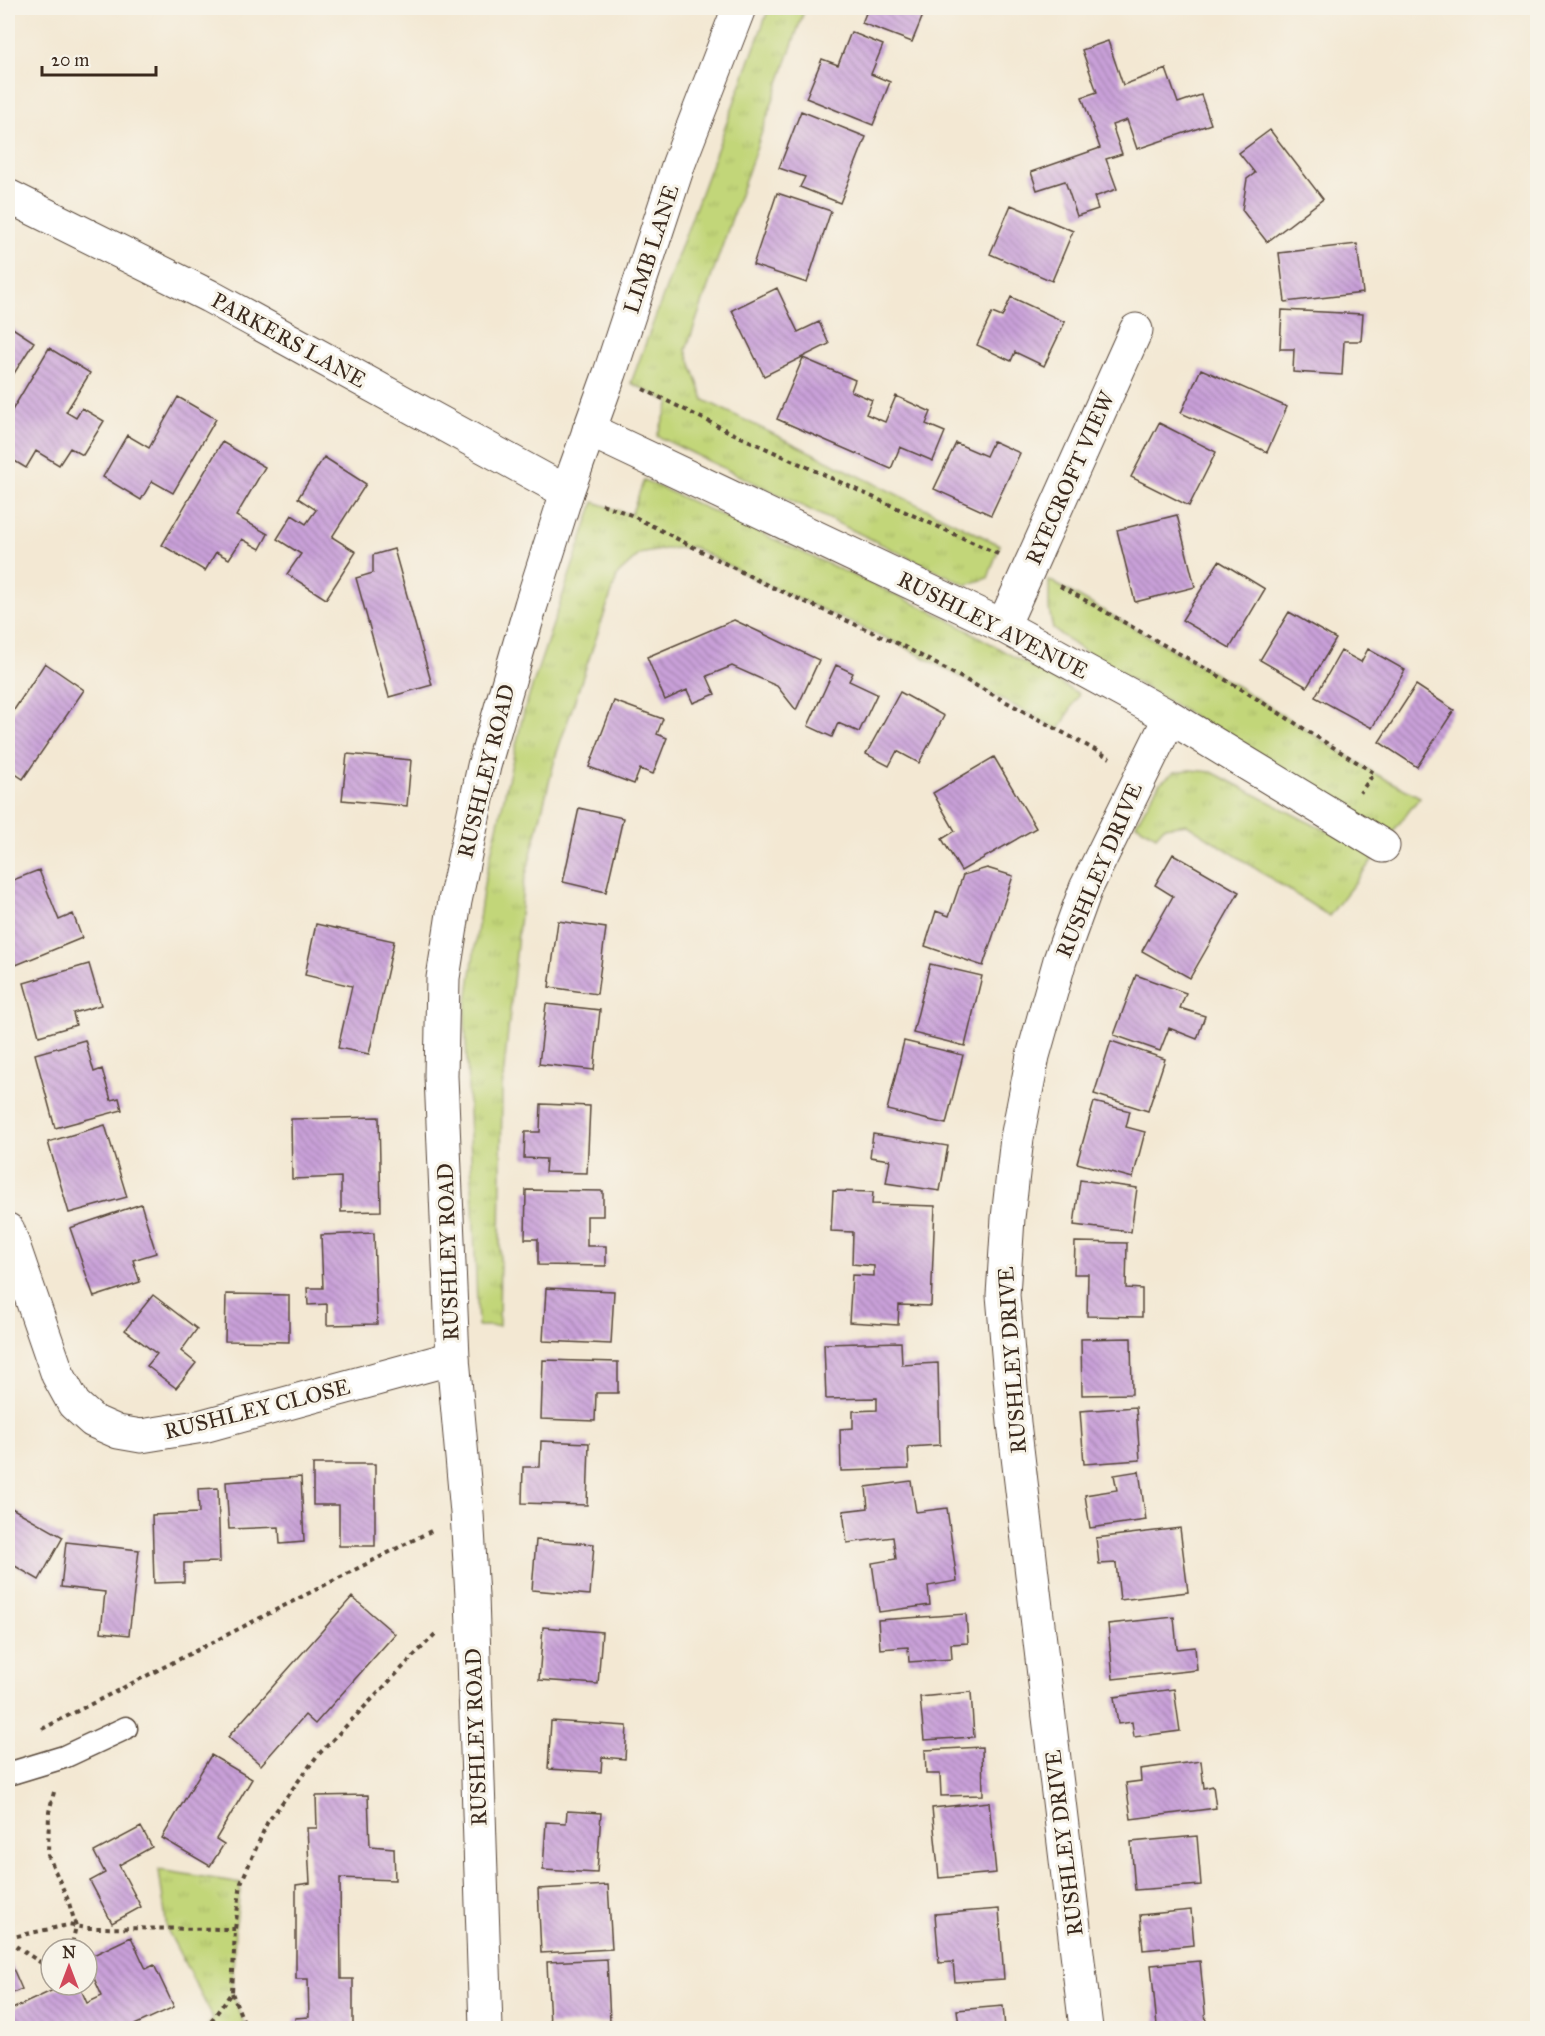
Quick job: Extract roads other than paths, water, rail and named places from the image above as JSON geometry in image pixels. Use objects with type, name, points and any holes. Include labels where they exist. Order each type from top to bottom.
[{"type":"street","name":"LIMB LANE","points":[[567,492],[610,373],[679,163],[739,8]]},
{"type":"street","name":"PARKERS LANE","points":[[8,196],[209,296],[567,492]]},
{"type":"street","name":"RYECROFT VIEW","points":[[1004,626],[1136,330]]},
{"type":"street","name":"RUSHLEY AVENUE","points":[[589,430],[1004,626],[1170,717],[1383,846]]},
{"type":"street","name":"RUSHLEY ROAD","points":[[486,2028],[472,1596],[453,1358],[441,1076],[443,978],[455,901],[484,765],[567,492]]},
{"type":"street","name":"RUSHLEY DRIVE","points":[[1086,2028],[1014,1423],[1004,1294],[1008,1218],[1017,1138],[1033,1056],[1060,960],[1086,888],[1170,717]]},
{"type":"street","name":"RUSHLEY CLOSE","points":[[8,1230],[58,1375],[74,1404],[93,1421],[117,1432],[141,1436],[203,1426],[453,1358]]},
{"type":"lane","points":[[8,1774],[64,1757],[126,1728]]}]
